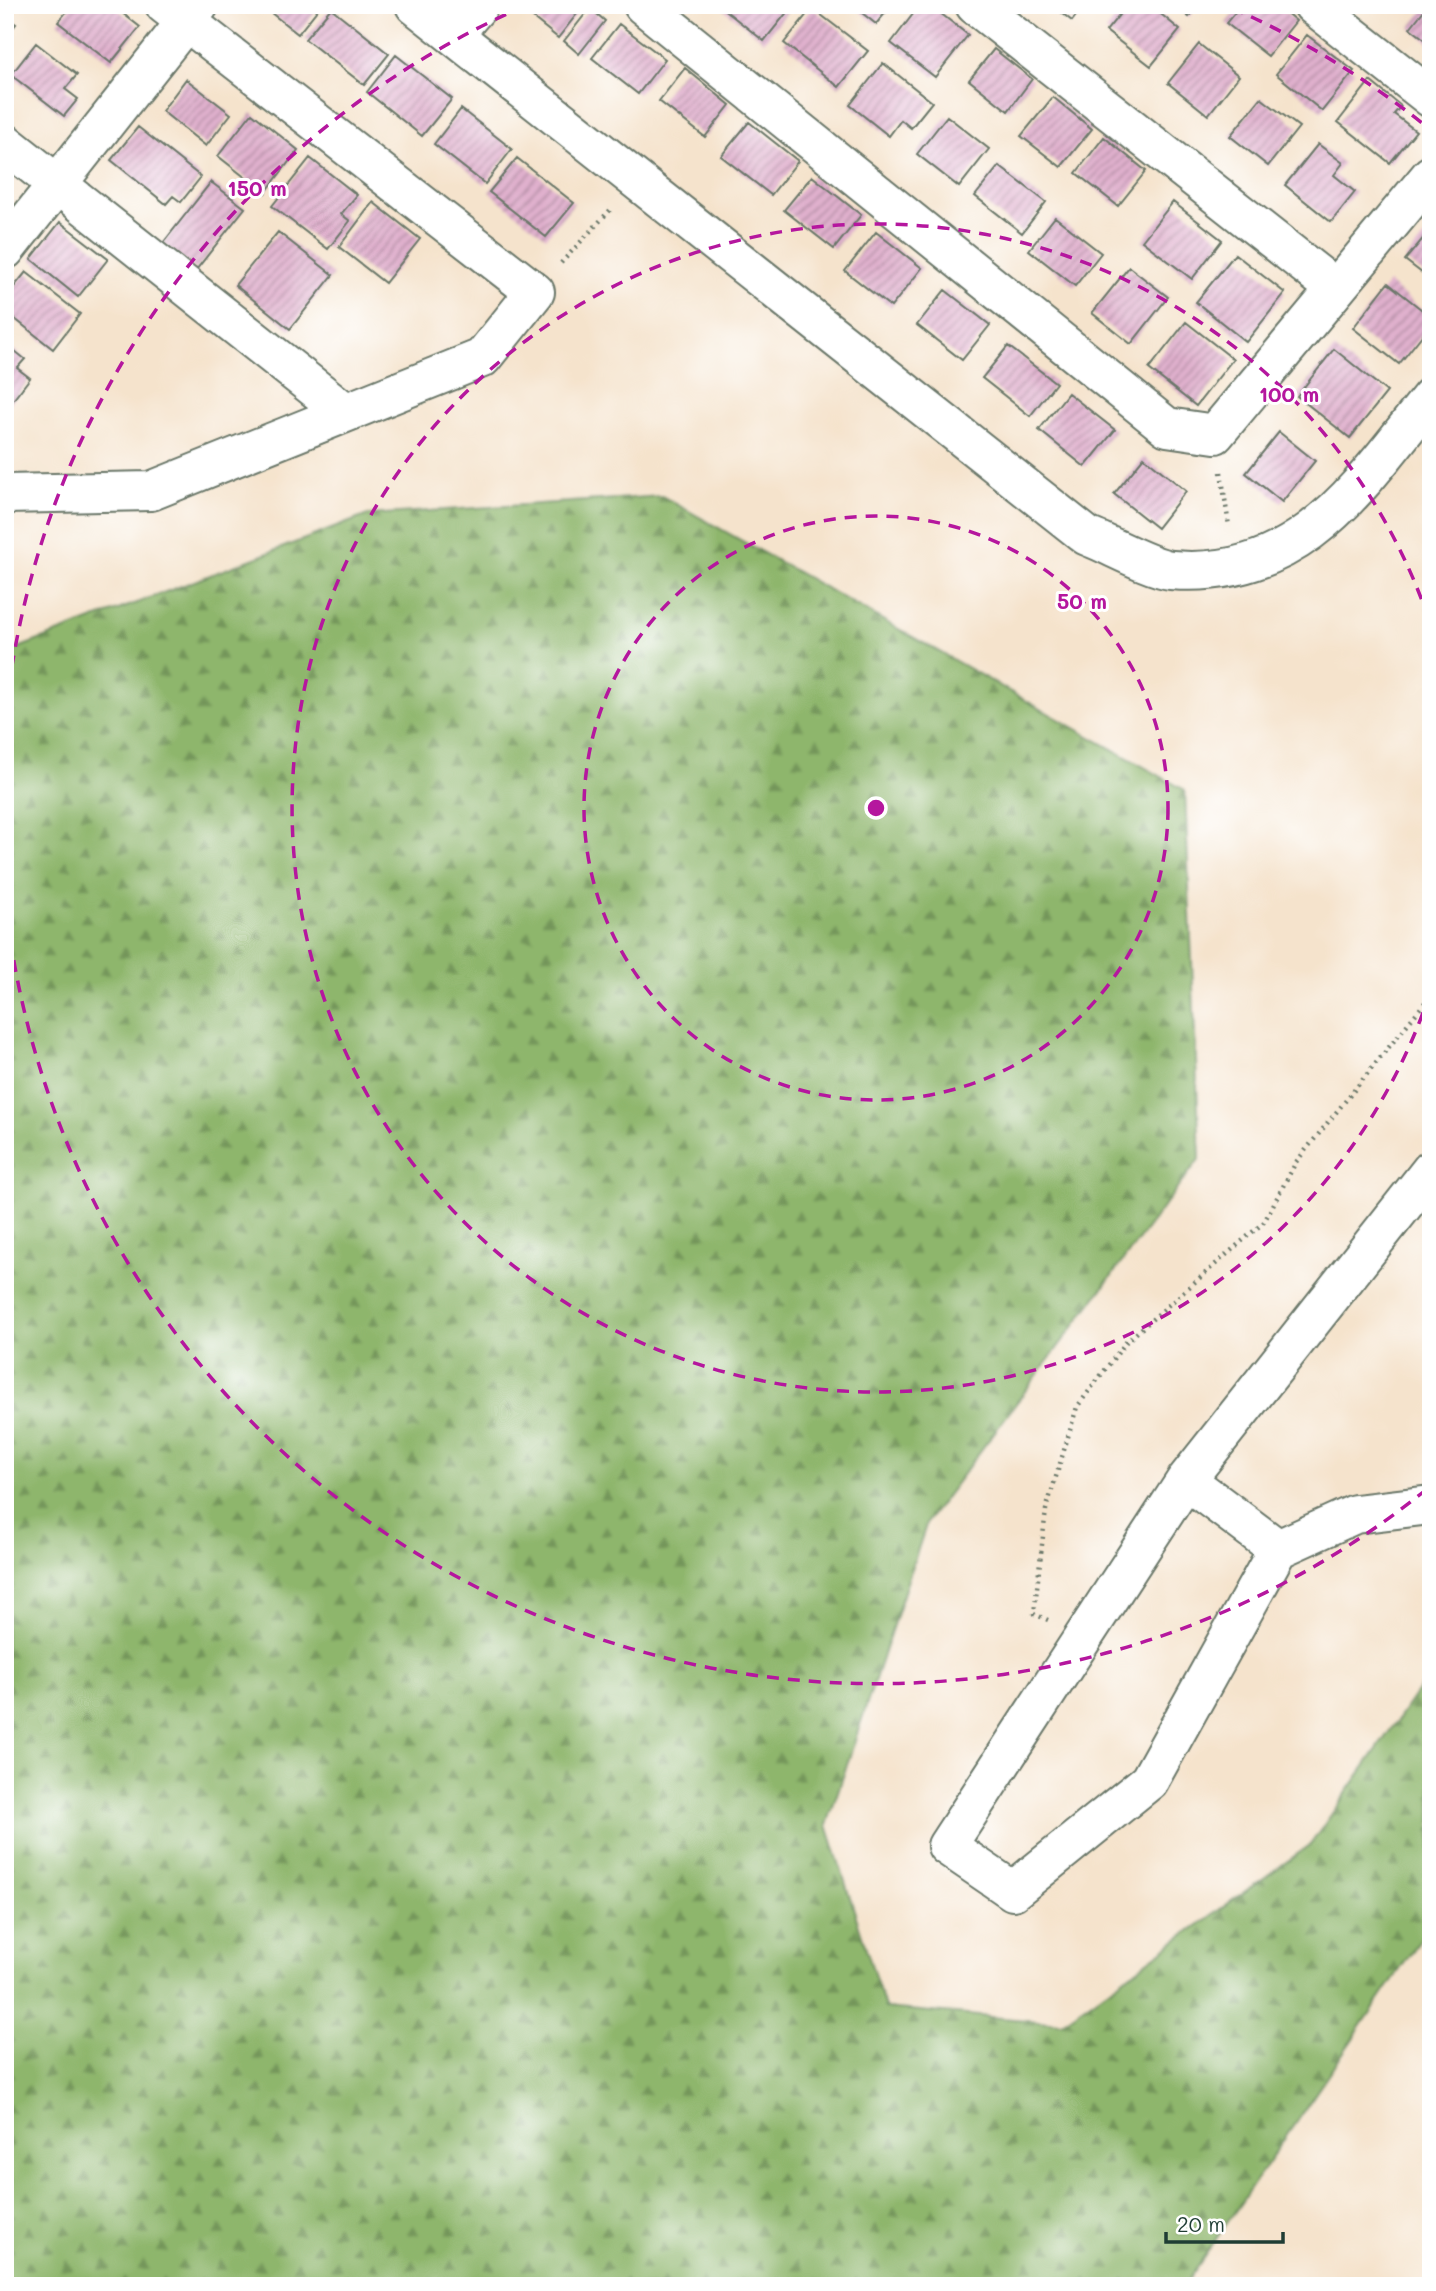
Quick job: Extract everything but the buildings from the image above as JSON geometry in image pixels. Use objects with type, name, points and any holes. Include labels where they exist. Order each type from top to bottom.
[{"type":"street","points":[[415,5],[1087,536],[1169,570],[1236,568],[1287,549],[1347,500],[1431,397]]},
{"type":"street","points":[[453,35],[479,5]]},
{"type":"street","points":[[643,5],[1167,427],[1215,434],[1431,175]]},
{"type":"street","points":[[975,5],[1336,289]]},
{"type":"street","points":[[1313,5],[1431,98]]},
{"type":"street","points":[[5,250],[57,184],[183,11],[535,292],[482,358],[151,491],[5,494]]},
{"type":"street","points":[[5,143],[345,412]]},
{"type":"street","points":[[1431,1170],[1186,1480],[947,1846],[1013,1891],[1149,1781],[1278,1549],[1355,1514],[1431,1504]]},
{"type":"street","points":[[1186,1480],[1278,1549]]},
{"type":"path","points":[[535,292],[636,180]]},
{"type":"path","points":[[1215,434],[1236,568]]},
{"type":"path","points":[[1084,1637],[1034,1614],[1046,1510],[1077,1407],[1126,1342],[1264,1222],[1296,1162],[1431,995]]},
{"type":"green space","points":[[662,496],[1185,790],[1200,1158],[927,1522],[827,1825],[885,2008],[1061,2023],[1310,1845],[1431,1672],[1431,1924],[1184,2286],[5,2286],[5,653],[368,515]]}]
